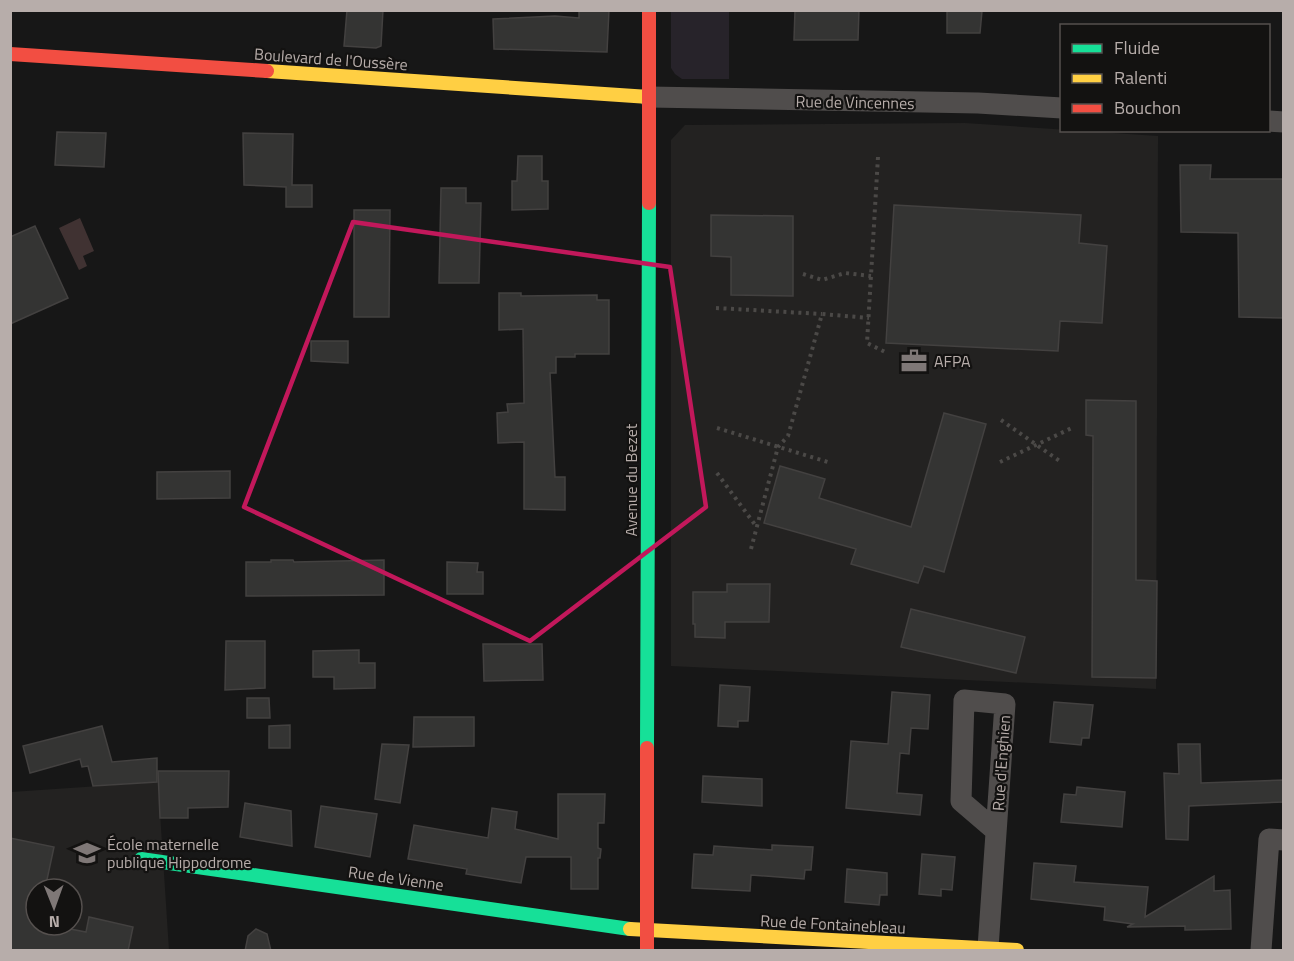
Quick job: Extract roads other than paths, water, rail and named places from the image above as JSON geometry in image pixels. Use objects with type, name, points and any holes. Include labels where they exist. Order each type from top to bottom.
[{"type":"street","name":"Avenue du Bezet","points":[[647,951],[649,10]]},
{"type":"street","name":"Boulevard de l'Oussère","points":[[10,54],[649,97]]},
{"type":"street","name":"Rue de Vincennes","points":[[649,97],[978,103],[1060,108]]},
{"type":"street","name":"Rue d'Enghien","points":[[988,948],[1005,704],[964,700],[961,801],[996,831]]},
{"type":"street","points":[[1261,951],[1269,838],[1284,840]]},
{"type":"street","name":"Rue de Vienne","points":[[141,859],[647,931]]},
{"type":"street","name":"Rue de Fontainebleau","points":[[647,931],[1017,951]]},
{"type":"place","name":"AFPA","points":[[914,361]]},
{"type":"place","name":"École maternelle publique Hippodrome","points":[[87,853]]}]
